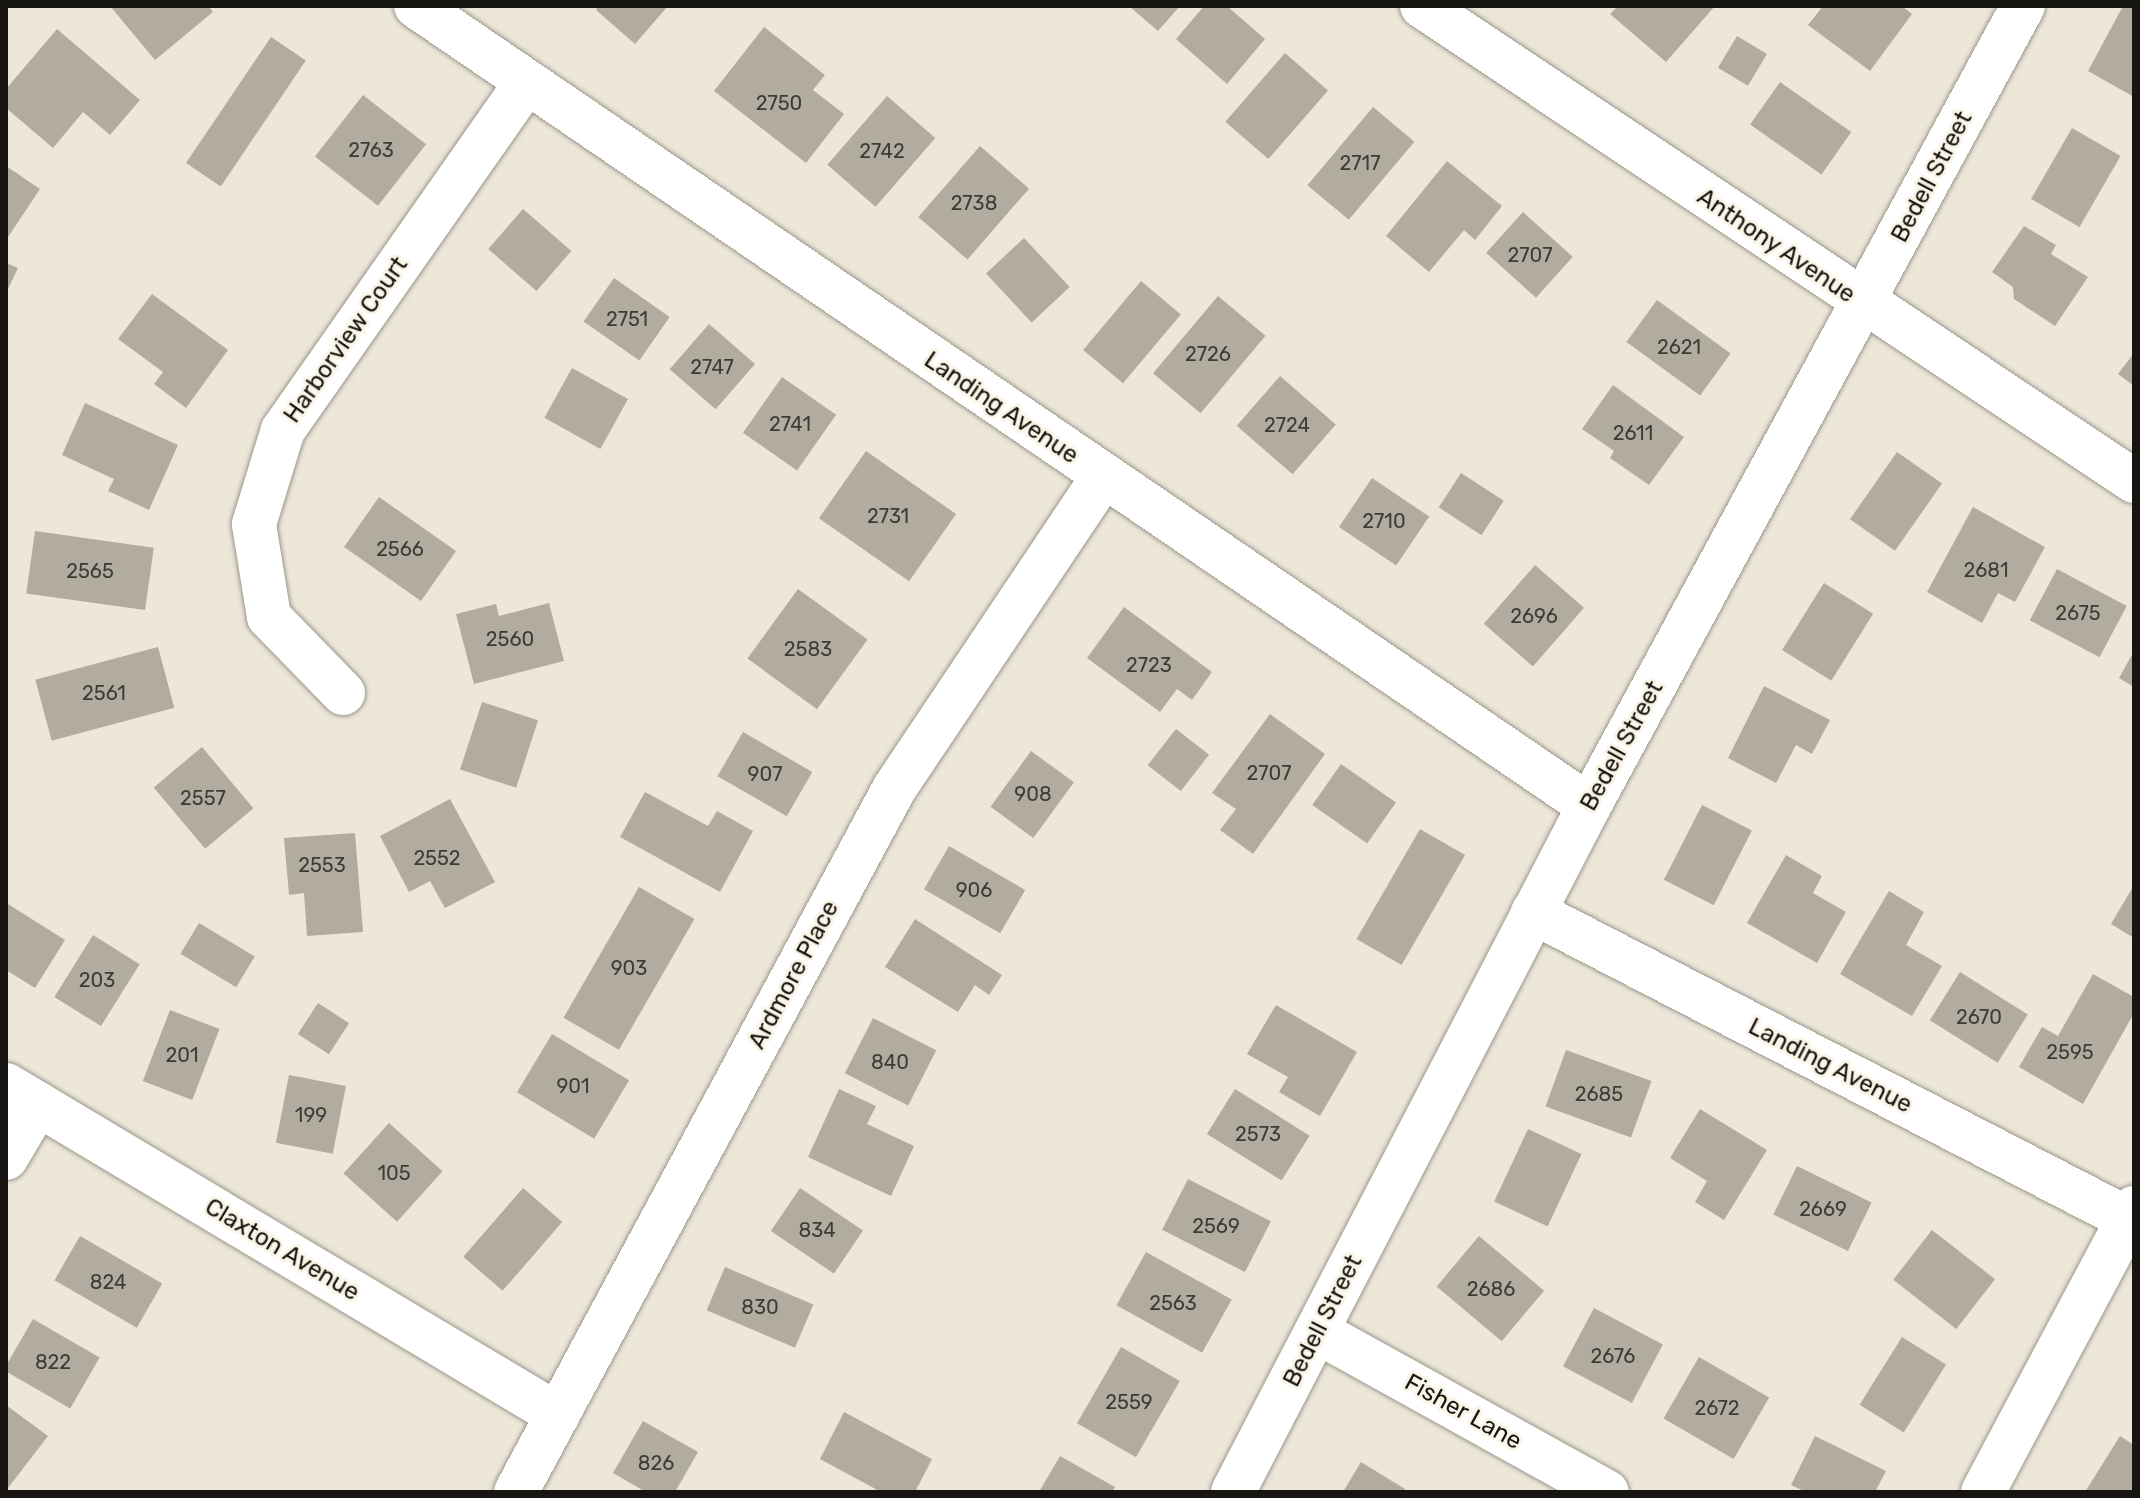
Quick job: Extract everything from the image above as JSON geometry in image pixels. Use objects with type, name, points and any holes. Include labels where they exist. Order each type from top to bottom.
[{"type":"street","name":"Landing Avenue","points":[[416,6],[525,85],[1589,806]]},
{"type":"street","name":"Anthony Avenue","points":[[1422,6],[1864,305],[2134,481]]},
{"type":"street","name":"Bedell Street","points":[[1233,1492],[1589,806],[1864,305],[2023,6]]},
{"type":"street","name":"Harborview Court","points":[[343,693],[269,617],[254,524],[283,430],[525,85]]},
{"type":"street","name":"Ardmore Place","points":[[516,1492],[894,789],[1103,477]]},
{"type":"street","name":"Landing Avenue","points":[[1533,912],[2131,1213]]},
{"type":"street","name":"Claxton Avenue","points":[[22,1094],[558,1415]]},
{"type":"street","points":[[6,1158],[22,1094]]},
{"type":"street","points":[[1983,1492],[2131,1213]]},
{"type":"street","name":"Fisher Lane","points":[[1318,1332],[1607,1492]]},
{"type":"building","points":[[110,6],[208,6],[213,12],[155,60]]},
{"type":"building","points":[[599,6],[668,6],[635,44],[596,10]]},
{"type":"building","points":[[1129,6],[1180,6],[1158,31]]},
{"type":"building","points":[[1204,6],[1227,6],[1265,39],[1227,84],[1176,39]]},
{"type":"building","points":[[1618,6],[1715,6],[1666,62],[1610,14]]},
{"type":"building","points":[[1823,6],[1902,6],[1912,14],[1870,71],[1808,25]]},
{"type":"building","points":[[2123,6],[2134,6],[2134,97],[2088,71]]},
{"type":"building","points":[[764,27],[825,75],[813,90],[844,114],[806,163],[714,91]]},
{"type":"building","points":[[57,29],[140,100],[110,135],[83,112],[53,148],[6,108],[6,89]]},
{"type":"building","points":[[1737,36],[1767,54],[1748,86],[1718,68]]},
{"type":"building","points":[[271,37],[306,60],[221,186],[186,163]]},
{"type":"building","points":[[1285,53],[1328,90],[1268,159],[1225,122]]},
{"type":"building","points":[[1780,82],[1851,132],[1821,174],[1750,125]]},
{"type":"building","points":[[363,95],[426,144],[378,206],[315,156]]},
{"type":"building","points":[[887,96],[935,138],[876,207],[827,165]]},
{"type":"building","points":[[1373,107],[1414,142],[1349,220],[1307,185]]},
{"type":"building","points":[[2072,128],[2120,156],[2079,227],[2031,199]]},
{"type":"building","points":[[980,146],[1029,189],[967,260],[918,217]]},
{"type":"building","points":[[1447,161],[1502,206],[1475,240],[1464,230],[1429,272],[1386,236]]},
{"type":"building","points":[[6,166],[40,189],[6,240]]},
{"type":"building","points":[[523,209],[571,251],[537,291],[488,249]]},
{"type":"building","points":[[1523,212],[1573,257],[1536,298],[1486,253]]},
{"type":"building","points":[[2024,226],[2056,245],[2051,254],[2088,277],[2055,326],[2014,299],[2013,287],[1992,272]]},
{"type":"building","points":[[1024,238],[1070,287],[1032,322],[986,273]]},
{"type":"building","points":[[6,263],[18,268],[6,293]]},
{"type":"building","points":[[614,278],[670,317],[639,360],[584,321]]},
{"type":"building","points":[[1141,281],[1181,314],[1123,383],[1083,350]]},
{"type":"building","points":[[152,294],[228,350],[186,408],[154,384],[163,372],[118,339]]},
{"type":"building","points":[[1218,296],[1265,336],[1201,413],[1153,373]]},
{"type":"building","points":[[1657,300],[1731,353],[1700,396],[1626,342]]},
{"type":"building","points":[[709,324],[755,364],[716,409],[670,369]]},
{"type":"building","points":[[2134,353],[2134,386],[2118,374]]},
{"type":"building","points":[[572,368],[628,399],[600,449],[544,418]]},
{"type":"building","points":[[1280,376],[1336,425],[1293,474],[1237,426]]},
{"type":"building","points":[[782,377],[836,415],[797,471],[743,433]]},
{"type":"building","points":[[1613,385],[1684,437],[1649,485],[1610,458],[1614,451],[1582,429]]},
{"type":"building","points":[[85,403],[178,445],[149,510],[108,491],[114,479],[62,455]]},
{"type":"building","points":[[866,451],[956,514],[909,581],[819,518]]},
{"type":"building","points":[[1897,452],[1942,484],[1895,551],[1850,519]]},
{"type":"building","points":[[1461,473],[1504,501],[1481,535],[1439,507]]},
{"type":"building","points":[[1372,478],[1429,517],[1396,565],[1339,527]]},
{"type":"building","points":[[379,497],[456,551],[421,601],[344,547]]},
{"type":"building","points":[[1973,507],[2045,547],[2015,602],[1998,593],[1982,623],[1927,592]]},
{"type":"building","points":[[35,531],[154,548],[145,610],[26,593]]},
{"type":"building","points":[[1535,565],[1584,608],[1533,667],[1484,624]]},
{"type":"building","points":[[2057,569],[2127,606],[2100,657],[2030,620]]},
{"type":"building","points":[[1824,583],[1873,614],[1831,681],[1782,650]]},
{"type":"building","points":[[798,589],[868,640],[817,709],[747,659]]},
{"type":"building","points":[[549,603],[564,661],[474,684],[456,614],[496,604],[499,616]]},
{"type":"building","points":[[1124,607],[1212,672],[1192,700],[1177,689],[1160,712],[1087,658]]},
{"type":"building","points":[[158,647],[174,708],[52,741],[35,680]]},
{"type":"building","points":[[2134,651],[2134,687],[2119,678]]},
{"type":"building","points":[[1764,686],[1830,720],[1812,754],[1796,745],[1776,783],[1728,758]]},
{"type":"building","points":[[482,702],[538,720],[516,788],[460,770]]},
{"type":"building","points":[[1270,714],[1325,754],[1253,854],[1220,830],[1236,809],[1212,793]]},
{"type":"building","points":[[1176,729],[1209,755],[1181,791],[1148,765]]},
{"type":"building","points":[[743,732],[812,772],[787,816],[718,776]]},
{"type":"building","points":[[202,747],[253,808],[205,849],[154,787]]},
{"type":"building","points":[[1031,751],[1074,782],[1033,838],[990,807]]},
{"type":"building","points":[[1341,764],[1396,802],[1367,843],[1312,805]]},
{"type":"building","points":[[645,792],[708,826],[717,811],[753,831],[720,892],[620,837]]},
{"type":"building","points":[[450,799],[495,882],[445,908],[430,881],[409,892],[380,836]]},
{"type":"building","points":[[1702,805],[1752,830],[1714,905],[1664,880]]},
{"type":"building","points":[[1420,829],[1465,855],[1402,965],[1356,939]]},
{"type":"building","points":[[355,833],[363,932],[307,936],[304,893],[289,895],[284,838]]},
{"type":"building","points":[[949,846],[1025,890],[1000,933],[924,889]]},
{"type":"building","points":[[1786,855],[1822,876],[1813,893],[1846,912],[1817,963],[1747,923]]},
{"type":"building","points":[[2134,885],[2134,938],[2111,924]]},
{"type":"building","points":[[639,887],[694,919],[619,1050],[564,1018]]},
{"type":"building","points":[[1889,891],[1924,912],[1906,945],[1942,966],[1912,1016],[1840,974]]},
{"type":"building","points":[[8,904],[65,940],[35,988],[6,970]]},
{"type":"building","points":[[915,919],[1002,975],[989,995],[975,985],[958,1012],[885,967]]},
{"type":"building","points":[[199,923],[255,956],[236,987],[180,954]]},
{"type":"building","points":[[93,935],[140,964],[101,1026],[54,997]]},
{"type":"building","points":[[1960,972],[2028,1014],[1998,1063],[1930,1020]]},
{"type":"building","points":[[2093,974],[2134,997],[2134,1013],[2083,1104],[2019,1067],[2042,1027],[2058,1036]]},
{"type":"building","points":[[318,1003],[349,1023],[329,1054],[298,1034]]},
{"type":"building","points":[[1276,1005],[1357,1052],[1320,1116],[1279,1092],[1288,1077],[1247,1054]]},
{"type":"building","points":[[170,1010],[219,1029],[192,1100],[143,1081]]},
{"type":"building","points":[[873,1018],[936,1050],[908,1105],[845,1073]]},
{"type":"building","points":[[552,1034],[629,1080],[594,1139],[517,1092]]},
{"type":"building","points":[[1566,1050],[1652,1081],[1631,1138],[1545,1106]]},
{"type":"building","points":[[289,1075],[346,1086],[333,1154],[276,1143]]},
{"type":"building","points":[[839,1089],[876,1106],[867,1124],[914,1146],[891,1196],[808,1157]]},
{"type":"building","points":[[1235,1089],[1310,1136],[1282,1181],[1207,1134]]},
{"type":"building","points":[[1700,1109],[1767,1150],[1724,1220],[1695,1202],[1707,1181],[1670,1158]]},
{"type":"building","points":[[389,1123],[443,1171],[397,1222],[343,1174]]},
{"type":"building","points":[[1528,1129],[1581,1154],[1548,1226],[1494,1202]]},
{"type":"building","points":[[1797,1166],[1872,1202],[1848,1251],[1773,1215]]},
{"type":"building","points":[[1188,1179],[1271,1221],[1245,1272],[1162,1230]]},
{"type":"building","points":[[523,1188],[562,1222],[503,1291],[463,1257]]},
{"type":"building","points":[[800,1188],[863,1230],[834,1274],[771,1231]]},
{"type":"building","points":[[1932,1230],[1995,1279],[1956,1329],[1893,1280]]},
{"type":"building","points":[[80,1236],[162,1284],[137,1328],[54,1280]]},
{"type":"building","points":[[1479,1236],[1544,1291],[1502,1341],[1437,1287]]},
{"type":"building","points":[[1146,1252],[1232,1300],[1202,1353],[1116,1305]]},
{"type":"building","points":[[725,1267],[813,1305],[795,1348],[707,1310]]},
{"type":"building","points":[[1594,1308],[1663,1345],[1632,1403],[1563,1366]]},
{"type":"building","points":[[33,1319],[100,1358],[70,1409],[6,1372],[6,1366]]},
{"type":"building","points":[[1902,1337],[1946,1365],[1904,1432],[1860,1405]]},
{"type":"building","points":[[1121,1347],[1180,1381],[1136,1457],[1077,1423]]},
{"type":"building","points":[[1699,1357],[1769,1398],[1734,1459],[1664,1418]]},
{"type":"building","points":[[6,1405],[48,1436],[8,1488],[6,1486]]},
{"type":"building","points":[[844,1412],[932,1459],[915,1492],[881,1492],[820,1459]]},
{"type":"building","points":[[643,1421],[698,1452],[675,1492],[646,1492],[613,1473]]},
{"type":"building","points":[[1815,1436],[1886,1471],[1875,1492],[1806,1492],[1791,1485]]},
{"type":"building","points":[[2120,1436],[2134,1445],[2134,1492],[2085,1492]]},
{"type":"building","points":[[1060,1456],[1115,1487],[1112,1492],[1039,1492]]},
{"type":"building","points":[[1361,1462],[1405,1489],[1403,1492],[1343,1492]]}]
